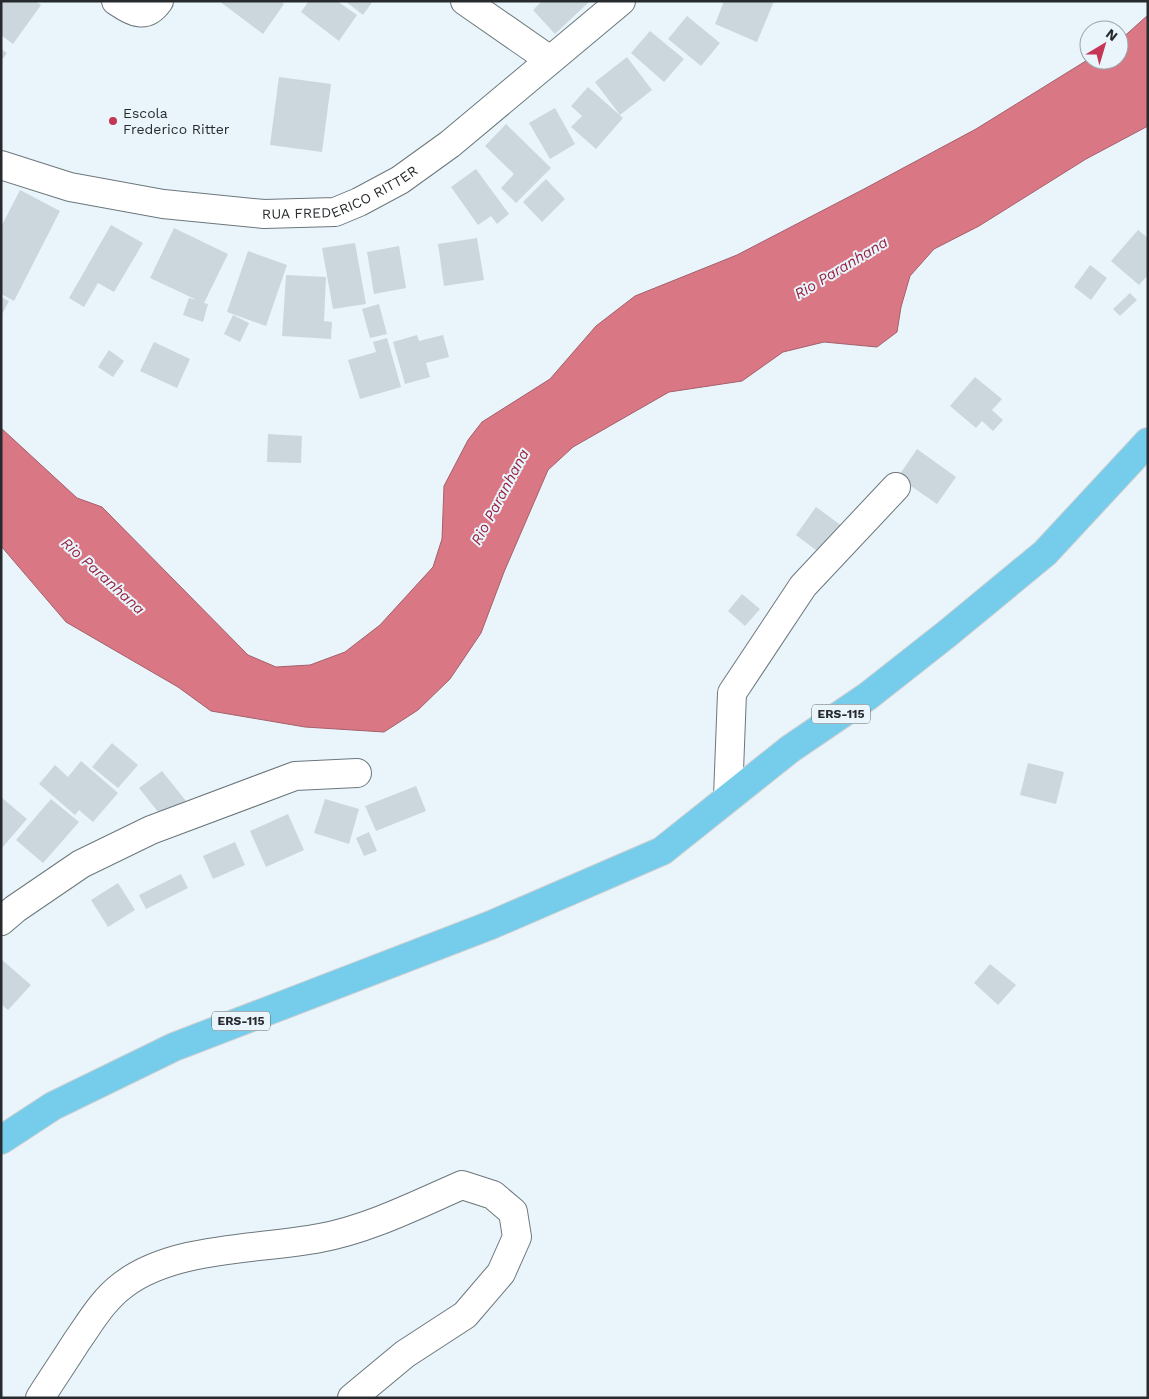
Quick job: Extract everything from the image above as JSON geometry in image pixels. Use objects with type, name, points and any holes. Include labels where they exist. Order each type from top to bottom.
[{"type":"main road","name":"ERS-115","points":[[1,1140],[53,1106],[174,1047],[491,925],[662,851],[790,749],[868,696],[1045,553],[1148,442]]},
{"type":"street","points":[[116,1],[137,13],[143,13],[157,4]]},
{"type":"street","points":[[465,1],[550,60]]},
{"type":"street","name":"RUA FREDERICO RITTER","points":[[1,165],[70,187],[164,204],[264,214],[335,212],[359,202],[400,180],[450,144],[621,1]]},
{"type":"street","points":[[728,797],[732,693],[803,586],[896,487]]},
{"type":"street","points":[[1,921],[15,909],[81,864],[151,830],[294,776],[357,773]]},
{"type":"street","points":[[40,1398],[99,1309],[123,1286],[148,1270],[186,1257],[329,1236],[397,1213],[462,1185],[493,1195],[513,1212],[517,1237],[501,1273],[465,1315],[405,1354],[352,1398]]},
{"type":"water","name":"Rio Paranhana","points":[[1148,15],[1148,126],[1086,159],[979,226],[934,249],[910,276],[901,307],[897,332],[877,347],[824,342],[783,352],[742,381],[669,392],[573,447],[548,470],[504,572],[481,633],[450,679],[418,710],[384,732],[305,727],[211,711],[178,687],[66,622],[1,546],[1,428],[77,498],[102,507],[248,655],[276,667],[310,665],[345,652],[380,625],[433,567],[442,539],[444,486],[468,440],[482,422],[550,379],[596,326],[635,296],[737,255],[864,189],[976,129],[1079,65],[1079,70],[1129,70],[1129,32]]},
{"type":"building","points":[[1,1],[35,1],[41,5],[13,44],[1,35]]},
{"type":"building","points":[[219,1],[281,1],[284,4],[263,34]]},
{"type":"building","points":[[309,1],[337,1],[357,15],[339,41],[301,12]]},
{"type":"building","points":[[345,1],[373,1],[363,15]]},
{"type":"building","points":[[542,1],[590,1],[555,34],[533,10]]},
{"type":"building","points":[[724,1],[774,1],[757,42],[715,24]]},
{"type":"building","points":[[687,16],[720,43],[701,66],[668,39]]},
{"type":"building","points":[[650,31],[684,59],[664,82],[631,53]]},
{"type":"building","points":[[1,49],[7,53],[1,61]]},
{"type":"building","points":[[627,57],[652,90],[620,115],[595,82]]},
{"type":"building","points":[[279,77],[331,84],[322,152],[270,145]]},
{"type":"building","points":[[588,87],[623,118],[596,149],[571,127],[582,116],[571,106]]},
{"type":"building","points":[[555,108],[575,144],[550,159],[529,123]]},
{"type":"building","points":[[506,124],[551,168],[516,203],[501,188],[514,174],[485,146]]},
{"type":"building","points":[[476,169],[509,214],[497,224],[491,216],[478,225],[451,187]]},
{"type":"building","points":[[546,179],[565,199],[542,222],[523,202]]},
{"type":"building","points":[[20,190],[60,211],[14,301],[1,294],[1,227]]},
{"type":"building","points":[[111,225],[143,243],[114,292],[98,283],[84,307],[69,298]]},
{"type":"building","points":[[174,228],[228,254],[204,303],[208,304],[203,322],[183,315],[189,298],[197,300],[150,278]]},
{"type":"building","points":[[1138,230],[1148,238],[1148,275],[1139,285],[1111,261]]},
{"type":"building","points":[[477,238],[484,280],[444,286],[438,244]]},
{"type":"building","points":[[355,243],[366,304],[333,309],[322,248]]},
{"type":"building","points":[[399,246],[406,288],[374,294],[367,252]]},
{"type":"building","points":[[248,251],[287,265],[266,326],[227,312]]},
{"type":"building","points":[[1090,265],[1107,278],[1091,300],[1074,287]]},
{"type":"building","points":[[286,275],[326,277],[324,321],[332,322],[331,339],[282,336]]},
{"type":"building","points":[[1130,293],[1137,300],[1120,316],[1113,309]]},
{"type":"building","points":[[1,297],[9,301],[1,316]]},
{"type":"building","points":[[379,304],[387,334],[370,338],[362,309]]},
{"type":"building","points":[[233,315],[249,323],[240,342],[224,334]]},
{"type":"building","points":[[417,335],[419,341],[443,335],[449,357],[426,363],[430,377],[405,384],[393,342]]},
{"type":"building","points":[[387,338],[401,387],[360,399],[348,360],[376,352],[373,342]]},
{"type":"building","points":[[154,342],[190,359],[177,388],[140,371]]},
{"type":"building","points":[[109,350],[124,361],[113,377],[98,367]]},
{"type":"building","points":[[975,377],[1002,399],[992,410],[1003,420],[993,431],[982,421],[976,428],[950,406]]},
{"type":"building","points":[[268,434],[302,436],[301,463],[267,462]]},
{"type":"building","points":[[917,449],[956,477],[937,504],[898,477]]},
{"type":"building","points":[[816,507],[842,526],[821,554],[796,535]]},
{"type":"building","points":[[742,594],[760,609],[745,626],[728,611]]},
{"type":"building","points":[[112,743],[138,765],[118,788],[92,767]]},
{"type":"building","points":[[81,761],[118,793],[93,822],[79,810],[75,815],[39,784],[55,765],[68,777]]},
{"type":"building","points":[[1028,763],[1064,772],[1056,804],[1020,795]]},
{"type":"building","points":[[162,771],[186,801],[163,818],[139,788]]},
{"type":"building","points":[[416,786],[426,811],[376,831],[365,806]]},
{"type":"building","points":[[1,797],[27,819],[1,849]]},
{"type":"building","points":[[51,799],[79,822],[43,863],[16,840]]},
{"type":"building","points":[[325,799],[359,809],[349,844],[314,833]]},
{"type":"building","points":[[288,814],[304,850],[266,867],[250,831]]},
{"type":"building","points":[[369,832],[377,851],[364,856],[356,838]]},
{"type":"building","points":[[235,842],[245,865],[213,879],[203,856]]},
{"type":"building","points":[[181,874],[188,888],[146,909],[139,895]]},
{"type":"building","points":[[118,883],[135,910],[108,927],[91,900]]},
{"type":"building","points":[[1,959],[31,985],[8,1010],[1,1004]]},
{"type":"building","points":[[990,964],[1016,985],[998,1005],[974,983]]},
{"type":"place","name":"Escola Frederico Ritter","points":[[113,121]]}]
